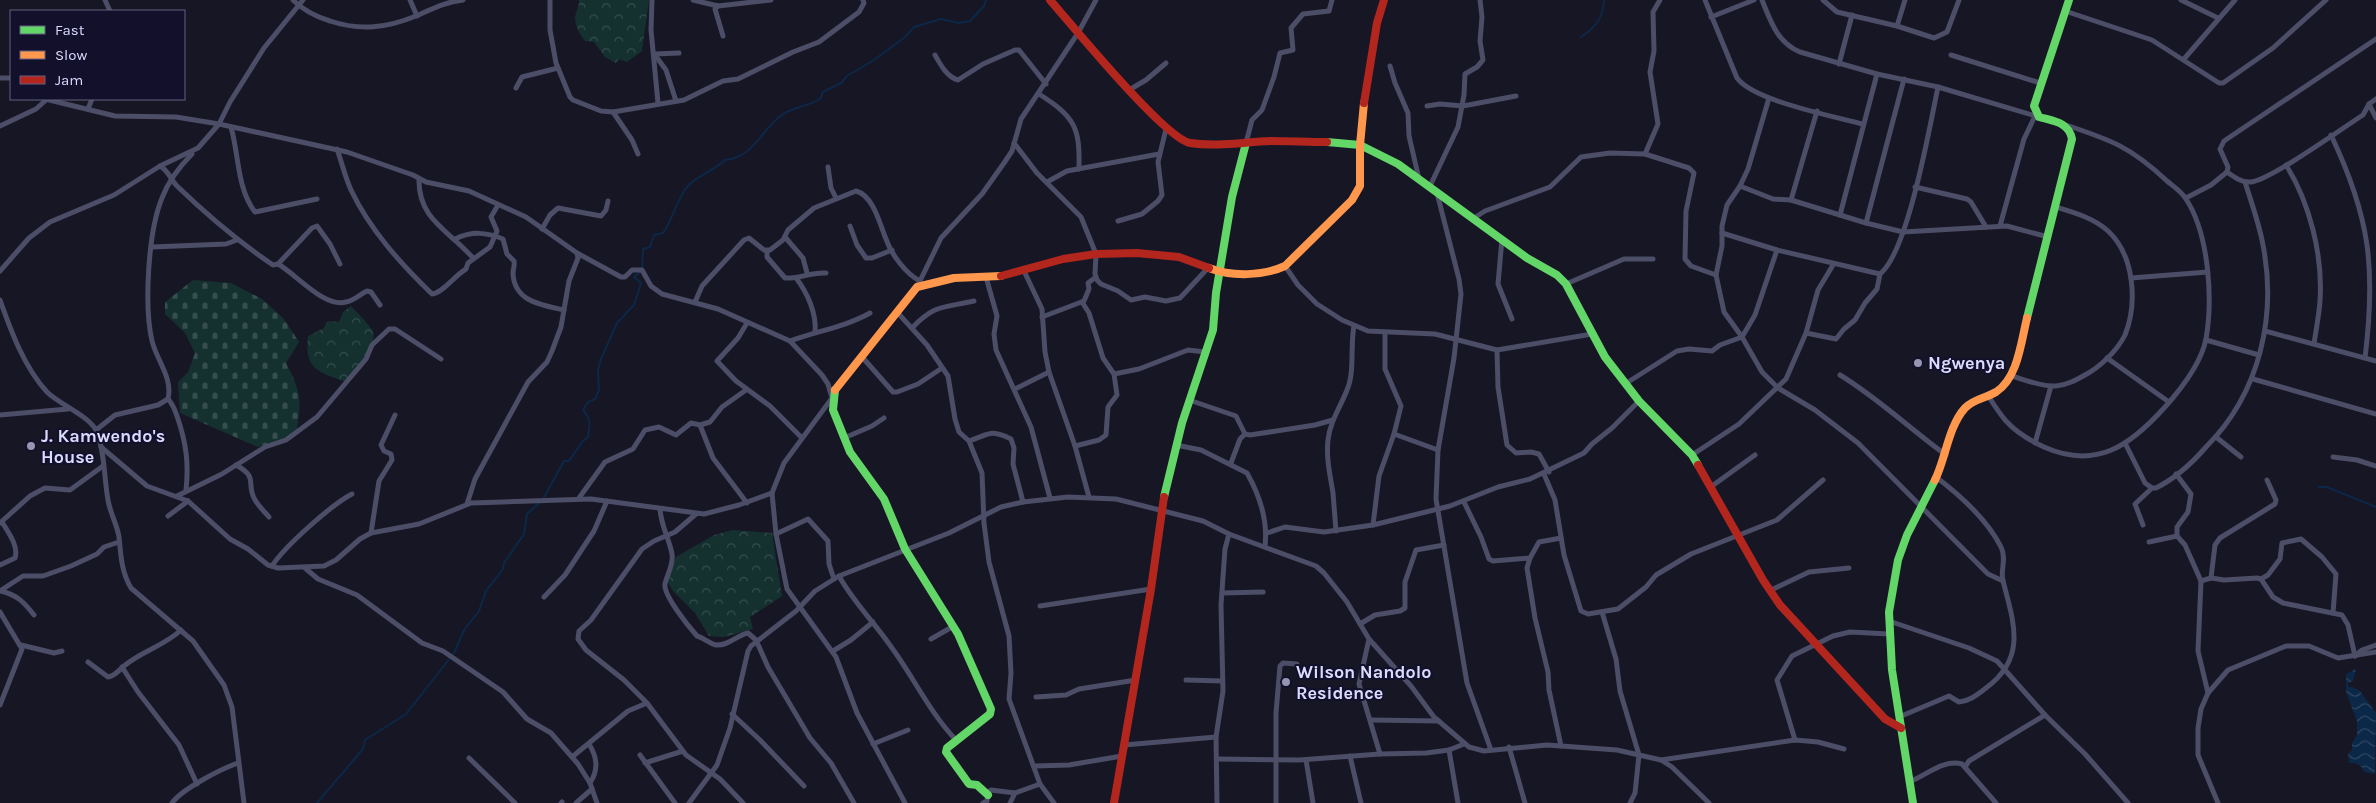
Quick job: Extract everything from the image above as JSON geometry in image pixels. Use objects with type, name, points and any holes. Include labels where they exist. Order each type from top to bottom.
[{"type":"street","points":[[293,0],[298,6],[333,22],[363,28],[380,28],[417,16],[444,3],[463,0]]},
{"type":"street","points":[[186,490],[188,463],[186,446],[175,410],[168,399],[167,378],[152,343],[149,326],[148,281],[161,199],[172,180],[219,124],[264,48],[302,0]]},
{"type":"street","points":[[410,0],[417,16]]},
{"type":"street","points":[[550,0],[550,30],[558,68],[573,100],[601,111],[613,112],[676,101],[699,94],[724,81],[738,78],[793,52],[820,42],[859,12],[863,6],[863,0]]},
{"type":"street","points":[[652,0],[651,30],[658,103]]},
{"type":"street","points":[[693,0],[718,6],[771,0]]},
{"type":"street","points":[[1050,0],[1129,90],[1166,129],[1181,140],[1189,142],[1246,143],[1331,142],[1360,145],[1398,164],[1527,258],[1557,275],[1566,284],[1605,358],[1639,401],[1692,455],[1712,486],[1769,591],[1885,719],[1901,728]]},
{"type":"street","points":[[905,803],[857,713],[842,668],[833,651],[785,584],[776,534],[772,493],[780,471],[832,398],[836,389],[863,358],[918,284],[941,238],[987,188],[1004,163],[1014,143],[1021,119],[1046,84],[1096,0]]},
{"type":"street","points":[[1114,803],[1151,589],[1161,511],[1176,445],[1213,330],[1219,272],[1232,197],[1252,120],[1262,110],[1274,77],[1280,52],[1293,50],[1291,28],[1303,14],[1329,11],[1332,0]]},
{"type":"street","points":[[918,284],[954,278],[986,277],[1024,271],[1063,259],[1096,254],[1137,253],[1162,255],[1179,258],[1219,272],[1257,274],[1272,272],[1285,266],[1358,193],[1360,186],[1360,145],[1364,88],[1377,23],[1384,0]]},
{"type":"street","points":[[1430,186],[1458,127],[1463,106],[1465,74],[1477,67],[1483,60],[1480,41],[1480,0]]},
{"type":"street","points":[[1645,154],[1658,124],[1650,72],[1654,51],[1653,12],[1660,0]]},
{"type":"street","points":[[1704,0],[1737,78],[1749,90],[1769,98],[1862,124]]},
{"type":"street","points":[[1711,17],[1754,0]]},
{"type":"street","points":[[1762,0],[1775,31],[1784,43],[1800,52],[1876,74],[1938,87],[2114,141],[2130,150],[2186,198],[2202,239],[2208,272],[2206,340],[2188,378],[2169,402],[2140,432],[2124,443],[2084,458],[2055,452],[2035,443],[2007,422],[1989,397]]},
{"type":"street","points":[[1823,0],[1830,8],[1934,38],[1940,37],[1947,32],[1960,0]]},
{"type":"street","points":[[1897,26],[1905,0]]},
{"type":"street","points":[[2000,226],[2024,139],[2037,117],[2034,106],[2040,83],[2069,0]]},
{"type":"street","points":[[2181,0],[2218,18]]},
{"type":"street","points":[[2184,58],[2235,0]]},
{"type":"street","points":[[2065,11],[2152,40],[2184,58],[2216,82],[2223,83],[2272,48],[2326,0]]},
{"type":"street","points":[[718,6],[715,9],[723,36]]},
{"type":"street","points":[[1839,64],[1852,15]]},
{"type":"street","points":[[2186,198],[2211,185],[2227,172],[2228,167],[2220,149],[2224,141],[2376,39]]},
{"type":"street","points":[[935,54],[953,79],[958,80],[983,64],[1019,50],[1046,84]]},
{"type":"street","points":[[654,54],[678,53]]},
{"type":"street","points":[[654,54],[666,70],[676,101]]},
{"type":"street","points":[[1951,55],[2040,83]]},
{"type":"street","points":[[1129,90],[1146,80],[1166,63]]},
{"type":"street","points":[[1390,66],[1408,113],[1409,136],[1419,179]]},
{"type":"street","points":[[516,88],[522,76],[558,68]]},
{"type":"street","points":[[1840,215],[1876,74]]},
{"type":"street","points":[[1866,224],[1904,79]]},
{"type":"street","points":[[1806,333],[1836,339],[1855,320],[1877,289],[1880,274],[1892,258],[1903,232],[1938,87]]},
{"type":"street","points":[[1039,94],[1054,103],[1074,124],[1080,140],[1079,169]]},
{"type":"street","points":[[1427,106],[1463,106],[1516,96]]},
{"type":"street","points":[[1769,98],[1751,160],[1740,186],[1727,205],[1722,233],[1722,246],[1716,274],[1724,312],[1742,337],[1762,372],[1778,388],[1810,407],[1858,443],[1988,574],[2003,581]]},
{"type":"street","points":[[2227,172],[2245,182],[2257,180],[2286,165],[2363,115],[2369,104],[2376,99]]},
{"type":"street","points":[[0,126],[36,109],[44,100]]},
{"type":"street","points":[[49,100],[115,116],[176,117],[219,124],[337,149],[407,173],[419,179],[469,191],[526,217],[577,253],[621,277],[624,277],[632,270],[642,270],[651,286],[662,294],[718,309],[790,341],[828,384],[832,398],[832,410],[850,452],[884,498],[905,550],[958,634],[991,709],[990,714],[956,740],[947,748],[946,752],[969,784],[977,785],[988,795]]},
{"type":"street","points":[[88,109],[92,100]]},
{"type":"street","points":[[2369,104],[2376,118]]},
{"type":"street","points":[[1790,200],[1817,111]]},
{"type":"street","points":[[613,112],[632,140],[638,154]]},
{"type":"street","points":[[1913,803],[1899,717],[1889,634],[1891,587],[1897,561],[1908,533],[1936,477],[1946,455],[1956,424],[1965,408],[1973,402],[2002,390],[2012,376],[2072,139],[2072,134],[2065,125]]},
{"type":"street","points":[[231,127],[238,167],[248,199],[255,212],[317,199]]},
{"type":"street","points":[[1118,221],[1142,214],[1160,199],[1162,191],[1158,171],[1159,154],[1166,129]]},
{"type":"street","points":[[2331,135],[2358,198],[2368,243],[2373,288],[2372,318],[2365,358]]},
{"type":"street","points":[[1014,143],[1047,182],[1081,217],[1096,254],[1096,277],[1101,284],[1118,291],[1131,300],[1145,297],[1166,301],[1180,298],[1208,268]]},
{"type":"street","points":[[0,271],[30,238],[50,222],[114,195],[160,166],[198,148]]},
{"type":"street","points":[[337,149],[350,188],[362,209],[398,261],[432,294],[438,293],[456,275],[466,269],[468,263],[473,258],[485,252],[496,237],[497,225],[491,217],[498,205]]},
{"type":"street","points":[[1474,218],[1485,211],[1550,187],[1581,157],[1610,153],[1645,154],[1689,168],[1694,172],[1686,211],[1685,259],[1691,266],[1716,274]]},
{"type":"street","points":[[1047,182],[1056,176],[1079,169],[1159,154]]},
{"type":"street","points":[[2286,165],[2294,178],[2315,238],[2320,272],[2320,300],[2314,344]]},
{"type":"street","points":[[160,166],[170,174],[172,180],[237,240],[273,265],[278,264],[312,228],[317,226],[330,244],[340,264]]},
{"type":"street","points":[[828,167],[831,188],[836,198]]},
{"type":"street","points":[[419,179],[421,200],[431,218],[473,258]]},
{"type":"street","points":[[2143,525],[2135,504],[2152,488],[2160,486],[2176,474],[2216,437],[2237,411],[2253,379],[2265,331],[2266,265],[2262,240],[2245,182]]},
{"type":"street","points":[[1740,186],[1773,199],[1790,200],[1866,224],[1903,232],[2000,226],[2048,237]]},
{"type":"street","points":[[1915,187],[1967,199],[1971,202],[1986,227]]},
{"type":"street","points":[[767,251],[783,240],[788,230],[814,208],[851,192],[860,192],[877,213],[886,240],[892,250],[918,284]]},
{"type":"street","points":[[1437,192],[1460,286],[1456,341],[1438,450],[1435,487],[1437,510],[1467,683],[1491,750]]},
{"type":"street","points":[[542,230],[550,215],[558,208],[601,216],[606,210],[608,200]]},
{"type":"street","points":[[2012,376],[2051,386],[2072,382],[2094,370],[2107,358],[2124,335],[2130,316],[2132,278],[2127,261],[2118,243],[2107,230],[2090,219],[2056,207]]},
{"type":"street","points":[[850,226],[857,245],[866,258],[872,258],[892,250]]},
{"type":"street","points":[[455,239],[471,233],[503,239],[507,254],[514,261],[513,274],[519,293],[534,303],[564,310]]},
{"type":"street","points":[[1722,233],[1833,265],[1880,274]]},
{"type":"street","points":[[785,236],[803,258],[807,273]]},
{"type":"street","points":[[695,302],[702,286],[744,240],[749,238],[767,251]]},
{"type":"street","points":[[1502,238],[1498,284],[1512,319]]},
{"type":"street","points":[[152,247],[226,244],[237,240]]},
{"type":"street","points":[[1625,384],[1677,351],[1689,349],[1712,351],[1720,345],[1742,337],[1755,315],[1777,250]]},
{"type":"street","points":[[767,251],[767,257],[782,276],[796,278],[807,273],[826,273]]},
{"type":"street","points":[[467,504],[475,479],[528,382],[549,358],[559,334],[569,281],[578,258],[577,253]]},
{"type":"street","points":[[1566,284],[1624,259],[1653,259]]},
{"type":"street","points":[[278,264],[312,290],[333,302],[346,302],[367,290],[380,305]]},
{"type":"street","points":[[1692,455],[1739,424],[1786,379],[1806,333],[1818,290],[1833,265]]},
{"type":"street","points":[[1285,266],[1309,297],[1342,320],[1368,331],[1385,334],[1435,334],[1496,350],[1592,334]]},
{"type":"street","points":[[1024,271],[1039,301],[1049,372],[1075,446],[1089,496]]},
{"type":"street","points":[[2132,278],[2208,272]]},
{"type":"street","points":[[986,277],[996,316],[994,334],[996,350],[1015,389],[1038,446],[1050,498]]},
{"type":"street","points":[[1042,317],[1082,302],[1089,289],[1089,281],[1096,277]]},
{"type":"street","points":[[796,278],[806,294],[815,321],[815,332]]},
{"type":"street","points":[[0,300],[14,335],[32,370],[49,394],[96,430],[101,447],[108,501],[119,542],[122,569],[131,588],[181,630],[198,647],[227,691],[232,707],[244,803]]},
{"type":"street","points":[[912,328],[934,309],[974,301]]},
{"type":"street","points":[[1075,446],[1099,440],[1106,435],[1108,407],[1117,395],[1114,374],[1103,358],[1089,313],[1082,302]]},
{"type":"street","points":[[897,312],[927,345],[950,382],[953,410],[959,432],[969,441],[982,474],[984,517],[990,562],[1009,636],[1012,673],[1009,699],[1025,748],[1035,766],[1040,784],[1054,803]]},
{"type":"street","points":[[790,341],[815,332],[850,324],[870,313]]},
{"type":"street","points":[[747,323],[738,338],[717,362],[746,390],[770,406],[802,438]]},
{"type":"street","points":[[1336,531],[1328,440],[1333,420],[1347,391],[1354,326]]},
{"type":"street","points":[[177,496],[222,474],[265,447],[286,440],[320,414],[366,360],[372,345],[389,329],[395,329],[441,359]]},
{"type":"street","points":[[2265,331],[2376,361]]},
{"type":"street","points":[[1373,525],[1379,476],[1394,434],[1400,406],[1385,369],[1385,334]]},
{"type":"street","points":[[2206,340],[2259,355]]},
{"type":"street","points":[[1114,374],[1138,369],[1188,350],[1205,352]]},
{"type":"street","points":[[1496,350],[1499,396],[1507,445],[1516,453],[1531,452],[1539,454],[1555,500],[1564,555],[1581,611],[1586,614],[1623,606],[1646,587],[1656,575],[1679,561],[1700,550],[1777,520],[1823,480]]},
{"type":"street","points":[[863,358],[893,392],[918,384],[942,368]]},
{"type":"street","points":[[2107,358],[2169,402]]},
{"type":"street","points":[[1015,389],[1049,372]]},
{"type":"street","points":[[1840,375],[1869,393],[1915,432],[1946,455]]},
{"type":"street","points":[[2253,379],[2376,414]]},
{"type":"street","points":[[2035,443],[2051,386]]},
{"type":"street","points":[[579,498],[605,462],[633,449],[645,430],[659,427],[676,435],[692,424],[700,426],[710,422],[722,407],[746,390]]},
{"type":"street","points":[[96,430],[116,414],[158,405],[168,399]]},
{"type":"street","points":[[1189,400],[1236,416],[1244,434],[1231,463]]},
{"type":"street","points":[[1267,532],[1285,527],[1336,531],[1373,525],[1464,502],[1498,487],[1546,473],[1587,452],[1592,444],[1612,428],[1639,401]]},
{"type":"street","points":[[0,415],[69,409]]},
{"type":"street","points":[[371,533],[378,501],[376,493],[379,481],[393,457],[382,449],[381,445],[396,415]]},
{"type":"street","points":[[844,438],[872,426],[884,418]]},
{"type":"street","points":[[1244,434],[1250,435],[1315,425],[1333,420]]},
{"type":"street","points":[[700,426],[713,458],[747,503]]},
{"type":"street","points":[[969,441],[987,433],[997,432],[1011,439],[1014,448],[1013,464],[1023,502]]},
{"type":"street","points":[[1394,434],[1438,450]]},
{"type":"street","points":[[2216,437],[2241,457]]},
{"type":"street","points":[[2124,443],[2145,483],[2152,488]]},
{"type":"street","points":[[1176,445],[1201,450],[1231,463],[1248,475],[1264,515],[1267,532],[1265,546]]},
{"type":"street","points":[[101,447],[147,486],[188,501],[230,539],[272,566],[305,568],[331,564],[360,539],[371,533],[419,524],[467,504],[492,501],[536,501],[579,498],[696,514],[713,513],[772,493]]},
{"type":"street","points":[[1712,486],[1756,455]]},
{"type":"street","points":[[2333,457],[2357,460],[2376,466]]},
{"type":"street","points":[[236,465],[250,476],[254,498],[269,517]]},
{"type":"street","points":[[0,566],[15,558],[17,553],[1,522],[30,496],[45,488],[70,490],[103,466]]},
{"type":"street","points":[[2176,474],[2191,494],[2188,512],[2177,527],[2177,536],[2184,545],[2201,581],[2198,652],[2208,693]]},
{"type":"street","points":[[1899,717],[1949,696],[1959,702],[1970,699],[1988,687],[2005,670],[2015,648],[2010,602],[2003,581],[2004,553],[1996,539],[1962,498],[1936,477]]},
{"type":"street","points":[[2211,578],[2215,545],[2220,538],[2275,504],[2274,494],[2267,480]]},
{"type":"street","points":[[272,566],[297,539],[342,499],[352,494]]},
{"type":"street","points":[[689,803],[712,774],[721,755],[748,651],[756,640],[796,611],[814,591],[837,577],[984,517],[1001,507],[1050,498],[1089,496],[1116,499],[1203,521],[1229,534],[1316,566],[1331,582],[1369,639],[1439,721],[1464,744],[1474,749],[1491,750],[1509,747],[1561,746],[1617,750],[1639,755],[1660,760],[1672,767],[1708,803]]},
{"type":"street","points":[[168,516],[188,501]]},
{"type":"street","points":[[544,598],[565,575],[594,531],[607,501]]},
{"type":"street","points":[[1464,502],[1481,537],[1489,560],[1530,558]]},
{"type":"street","points":[[660,509],[661,524],[672,561],[665,590],[697,636],[707,639],[716,645],[726,644],[748,633],[756,640],[768,667],[810,738],[831,763],[852,802]]},
{"type":"street","points":[[696,514],[675,532],[642,550],[591,620],[577,634],[578,639],[586,650],[624,680],[647,703],[683,751],[712,774],[743,803]]},
{"type":"street","points":[[776,534],[808,519],[828,541],[828,564],[855,602],[892,648],[942,724],[956,740]]},
{"type":"street","points":[[1216,803],[1218,759],[1216,737],[1222,681],[1222,593],[1225,549],[1229,534]]},
{"type":"street","points":[[2149,542],[2177,536]]},
{"type":"street","points":[[1561,538],[1539,542],[1527,568],[1535,618],[1548,672],[1549,690],[1561,746]]},
{"type":"street","points":[[2201,581],[2211,578],[2224,580],[2261,579],[2268,575],[2280,559],[2282,542],[2301,539],[2322,557],[2336,574],[2333,613]]},
{"type":"street","points":[[1,591],[11,582],[23,576],[43,576],[71,566],[97,554],[104,547],[119,542]]},
{"type":"street","points":[[1360,624],[1375,615],[1400,611],[1405,608],[1405,582],[1416,550],[1444,545]]},
{"type":"street","points":[[305,568],[318,579],[357,595],[422,643],[450,657],[503,692],[534,725],[545,728],[552,733],[590,782],[597,803]]},
{"type":"street","points":[[1769,591],[1809,572],[1849,568]]},
{"type":"street","points":[[2261,579],[2274,597],[2283,603],[2342,615],[2346,619],[2355,656]]},
{"type":"street","points":[[1040,606],[1151,589]]},
{"type":"street","points":[[1,591],[14,594],[24,601],[34,615]]},
{"type":"street","points":[[1222,593],[1263,592]]},
{"type":"street","points":[[0,612],[21,645],[22,653],[0,705]]},
{"type":"street","points":[[1602,612],[1616,658],[1622,700],[1639,755],[1635,793],[1630,803]]},
{"type":"street","points":[[1889,621],[1913,627],[1982,652],[1997,661],[2045,714],[2085,754],[2128,803]]},
{"type":"street","points":[[833,651],[851,640],[872,622]]},
{"type":"street","points":[[931,639],[952,627]]},
{"type":"street","points":[[88,662],[108,677],[113,677],[122,667],[165,643],[181,630]]},
{"type":"street","points":[[1795,740],[1777,680],[1792,656],[1833,636],[1850,632],[1889,634]]},
{"type":"street","points":[[1369,639],[1359,684],[1380,754]]},
{"type":"street","points":[[21,645],[54,653],[62,651]]},
{"type":"street","points":[[2218,803],[2206,778],[2198,755],[2197,745],[2199,719],[2208,693],[2228,670],[2281,647],[2303,645],[2332,657],[2355,656],[2376,652]]},
{"type":"street","points":[[2355,656],[2362,650],[2376,645]]},
{"type":"street","points":[[1276,803],[1275,761],[1280,666],[1283,663],[1297,664]]},
{"type":"street","points":[[122,667],[138,692],[179,745],[197,784]]},
{"type":"street","points":[[1036,697],[1066,695],[1080,689],[1136,680]]},
{"type":"street","points":[[1186,680],[1222,681]]},
{"type":"street","points":[[572,757],[628,711],[647,703]]},
{"type":"street","points":[[732,714],[769,748],[793,777],[804,786]]},
{"type":"street","points":[[1965,767],[1970,761],[2045,714]]},
{"type":"street","points":[[1371,720],[1439,721]]},
{"type":"street","points":[[873,744],[908,730]]},
{"type":"street","points":[[1124,745],[1216,737]]},
{"type":"street","points":[[1660,760],[1795,740],[1818,742],[1844,749]]},
{"type":"street","points":[[589,744],[597,757],[595,775],[590,782]]},
{"type":"street","points":[[1218,759],[1275,761],[1426,753],[1449,750],[1464,744]]},
{"type":"street","points":[[1509,747],[1526,803]]},
{"type":"street","points":[[1449,750],[1458,803]]},
{"type":"street","points":[[645,764],[683,751]]},
{"type":"street","points":[[640,755],[674,803]]},
{"type":"street","points":[[1035,766],[1069,765],[1122,756]]},
{"type":"street","points":[[1350,756],[1361,803]]},
{"type":"street","points":[[469,758],[515,803]]},
{"type":"street","points":[[1306,760],[1313,803]]},
{"type":"street","points":[[1909,782],[1925,776],[1946,763],[1957,762],[1965,767],[1996,803]]},
{"type":"street","points":[[172,803],[180,794],[238,763]]},
{"type":"street","points":[[983,803],[987,801],[991,790],[996,789],[1015,793],[1040,784]]},
{"type":"street","points":[[576,803],[592,789]]},
{"type":"street","points":[[1010,803],[1015,793]]},
{"type":"green space","points":[[579,0],[649,0],[642,51],[627,62],[619,59],[616,63],[605,57],[594,42],[585,41],[575,20]]},
{"type":"green space","points":[[193,280],[231,283],[262,299],[284,319],[299,342],[286,363],[299,394],[297,429],[283,440],[258,447],[180,413],[178,382],[188,372],[195,353],[185,333],[165,314],[165,302]]},
{"type":"green space","points":[[351,306],[370,327],[374,336],[365,357],[346,382],[315,368],[308,356],[307,347],[308,336],[324,328],[326,323],[330,321],[339,322],[343,312]]},
{"type":"green space","points":[[733,530],[772,533],[782,596],[750,617],[753,629],[724,637],[709,636],[695,613],[673,591],[667,581],[676,557],[714,535]]},
{"type":"water","points":[[2356,669],[2353,681],[2348,683],[2348,686],[2359,690],[2376,713],[2375,774],[2364,772],[2358,764],[2349,763],[2348,754],[2352,750],[2352,743],[2357,735],[2357,721],[2346,692],[2346,674]]},
{"type":"waterway","points":[[543,499],[564,461],[569,461],[582,442],[588,437],[589,422],[583,410],[588,402],[595,399],[599,390],[598,370],[617,323],[634,305],[641,283],[634,277],[642,270],[643,249],[650,247],[654,235],[663,233],[687,187],[725,160],[735,158],[749,150],[771,124],[783,114],[820,99],[823,92],[841,83],[847,76],[874,60],[905,37],[914,27],[941,19],[959,23],[970,21],[984,6],[986,0]]},
{"type":"waterway","points":[[1581,37],[1598,22],[1604,0]]},
{"type":"waterway","points":[[2319,487],[2327,487],[2376,507]]},
{"type":"waterway","points":[[317,803],[363,749],[365,740],[406,714],[454,653],[464,630],[479,611],[486,591],[503,569],[504,563],[524,534],[527,514],[539,503]]},
{"type":"traffic: fast","points":[[2027,318],[2072,139],[2068,129],[2060,123],[2039,117],[2034,106],[2069,0]]},
{"type":"traffic: fast","points":[[1327,142],[1360,145],[1398,164],[1527,258],[1557,275],[1566,284],[1605,357],[1639,401],[1692,455],[1698,465]]},
{"type":"traffic: fast","points":[[1164,497],[1182,423],[1213,330],[1216,293],[1232,197],[1246,143]]},
{"type":"traffic: fast","points":[[835,390],[833,410],[850,452],[884,499],[905,549],[958,634],[991,709],[990,714],[947,748],[946,752],[969,784],[977,785],[988,795]]},
{"type":"traffic: fast","points":[[1913,803],[1892,670],[1889,612],[1898,560],[1907,535],[1935,480]]},
{"type":"traffic: slow","points":[[1209,268],[1227,273],[1247,274],[1267,272],[1285,266],[1352,200],[1360,186],[1360,145],[1364,103]]},
{"type":"traffic: slow","points":[[835,390],[917,287],[954,278],[1001,276]]},
{"type":"traffic: slow","points":[[1935,480],[1951,433],[1959,416],[1972,403],[1996,392],[2009,378],[2018,359],[2027,318]]},
{"type":"traffic: jam","points":[[1050,0],[1141,103],[1178,137],[1190,143],[1210,145],[1270,141],[1327,142]]},
{"type":"traffic: jam","points":[[1364,103],[1377,23],[1384,0]]},
{"type":"traffic: jam","points":[[1001,276],[1063,259],[1096,254],[1137,253],[1179,257],[1209,268]]},
{"type":"traffic: jam","points":[[1698,465],[1763,580],[1780,605],[1885,719],[1901,728]]},
{"type":"traffic: jam","points":[[1114,803],[1151,589],[1164,497]]},
{"type":"place","name":"Ngwenya","points":[[1918,363]]},
{"type":"place","name":"J. Kamwendo's House","points":[[31,446]]},
{"type":"place","name":"Wilson Nandolo Residence","points":[[1286,682]]}]
